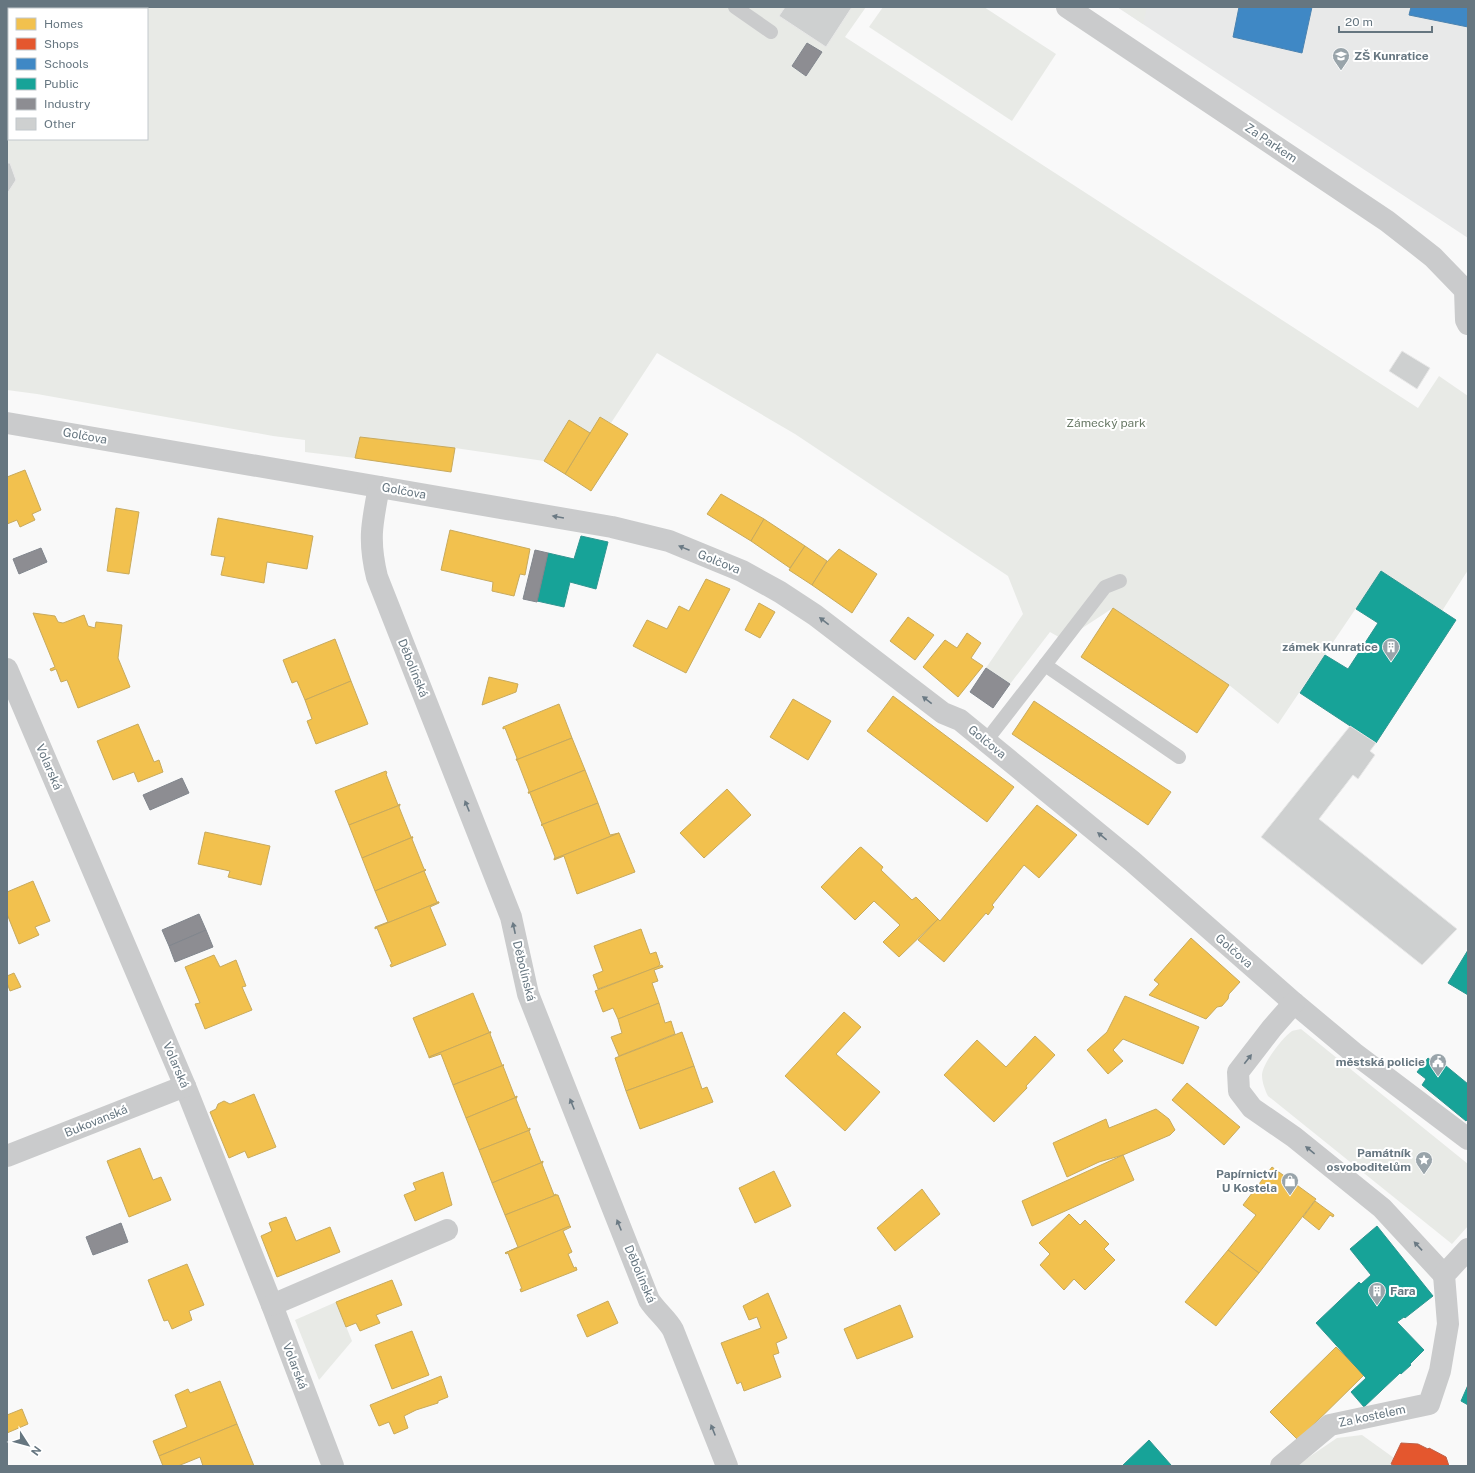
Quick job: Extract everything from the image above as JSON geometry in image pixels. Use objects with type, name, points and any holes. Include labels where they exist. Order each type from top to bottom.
[{"type":"street","name":"Za Parkem","points":[[1068,7],[1387,221],[1434,257],[1466,291],[1466,320],[1468,324]]},
{"type":"street","name":"Golčova","points":[[7,423],[612,527],[669,541],[742,570],[780,592],[815,615],[943,713],[960,720],[1132,861],[1294,1003],[1354,1053],[1468,1139]]},
{"type":"street","name":"Děbolínská","points":[[379,487],[372,524],[371,541],[372,557],[377,577],[511,917],[528,994],[554,1060],[649,1300],[669,1322],[673,1330],[728,1466]]},
{"type":"street","name":"Volarská","points":[[7,668],[184,1086],[272,1305],[333,1466]]},
{"type":"street","points":[[1294,1003],[1272,1028],[1238,1072],[1238,1091],[1252,1108],[1294,1137],[1382,1208],[1444,1274],[1468,1249]]},
{"type":"street","name":"Bukovanská","points":[[7,1156],[184,1086]]},
{"type":"street","points":[[272,1305],[447,1230]]},
{"type":"street","name":"Za kostelem","points":[[1281,1466],[1330,1425],[1429,1404],[1440,1371],[1448,1324],[1444,1274]]},
{"type":"lane","points":[[735,7],[771,32]]},
{"type":"lane","points":[[986,741],[1105,587],[1120,581]]},
{"type":"lane","points":[[1045,664],[1179,757]]},
{"type":"shaded area","name":"ZŠ Kunratice","points":[[1117,7],[1468,7],[1468,238],[1421,207]]},
{"type":"green space","name":"Zámecký park","points":[[7,7],[866,7],[845,37],[1418,408],[1439,376],[1468,396],[1468,570],[1442,611],[1381,571],[1278,724],[1229,685],[1113,608],[1064,640],[1050,632],[1010,684],[986,668],[1023,614],[1008,576],[795,434],[657,353],[611,423],[600,417],[590,433],[569,421],[544,461],[455,448],[360,437],[355,458],[305,452],[305,440],[273,436],[7,390],[7,194],[16,180],[10,163],[7,163]],"holes":[[[807,43],[821,52],[806,76],[792,66]]]},
{"type":"green space","points":[[883,7],[984,7],[1056,54],[1012,121],[869,27]]},
{"type":"green space","points":[[1118,7],[1147,7],[1143,24]]},
{"type":"green space","points":[[1301,1029],[1468,1164],[1468,1226],[1452,1244],[1268,1096],[1262,1078],[1265,1064],[1288,1034],[1292,1031]]},
{"type":"green space","points":[[336,1302],[352,1341],[319,1380],[295,1320]]},
{"type":"green space","points":[[1362,1435],[1394,1458],[1391,1464],[1395,1466],[1296,1466],[1337,1438]]},
{"type":"building: Homes","points":[[600,417],[628,434],[591,491],[565,474]]},
{"type":"building: Homes","points":[[569,420],[590,433],[565,474],[544,461]]},
{"type":"building: Homes","points":[[360,437],[455,448],[451,472],[355,458]]},
{"type":"building: Homes","points":[[25,470],[41,510],[32,514],[35,520],[20,527],[17,520],[7,524],[7,477]]},
{"type":"building: Homes","points":[[721,494],[764,519],[751,541],[707,514]]},
{"type":"building: Homes","points":[[116,508],[139,512],[129,574],[107,571]]},
{"type":"building: Homes","points":[[218,518],[313,536],[307,569],[267,562],[264,583],[221,575],[225,557],[211,555]]},
{"type":"building: Homes","points":[[764,519],[805,546],[790,568],[751,541]]},
{"type":"building: Homes","points":[[450,530],[530,549],[525,575],[520,574],[514,596],[492,591],[493,582],[441,570]]},
{"type":"building: Homes","points":[[805,546],[827,561],[812,585],[789,570]]},
{"type":"building: Homes","points":[[839,549],[877,574],[852,613],[812,585],[826,563]]},
{"type":"building: Homes","points":[[706,579],[730,589],[686,673],[633,646],[647,620],[667,629],[679,606],[689,611]]},
{"type":"building: Homes","points":[[759,603],[775,612],[760,638],[745,630]]},
{"type":"building: Homes","points":[[1113,608],[1229,685],[1197,733],[1081,657]]},
{"type":"building: Homes","points":[[33,613],[55,616],[58,622],[63,623],[84,615],[88,626],[95,628],[96,622],[122,625],[118,658],[130,687],[78,708],[67,680],[61,682],[56,669],[51,671],[50,669],[55,667]]},
{"type":"building: Homes","points":[[908,617],[934,635],[915,660],[890,641]]},
{"type":"building: Homes","points":[[967,633],[981,643],[971,658],[983,666],[958,697],[923,667],[945,640],[957,648]]},
{"type":"building: Homes","points":[[335,639],[351,681],[305,700],[297,681],[292,683],[283,660]]},
{"type":"building: Homes","points":[[489,677],[518,684],[516,692],[482,705]]},
{"type":"building: Homes","points":[[351,681],[368,724],[316,744],[307,721],[312,719],[305,700]]},
{"type":"building: Homes","points":[[893,696],[1014,787],[987,822],[867,731]]},
{"type":"building: Homes","points":[[793,699],[831,721],[808,760],[770,737]]},
{"type":"building: Homes","points":[[1034,701],[1171,792],[1148,825],[1012,734]]},
{"type":"building: Homes","points":[[559,704],[572,738],[516,760],[517,758],[505,728],[503,729],[503,727]]},
{"type":"building: Homes","points":[[138,724],[154,762],[159,760],[163,772],[138,782],[134,772],[113,780],[97,741]]},
{"type":"building: Homes","points":[[572,738],[585,770],[528,793],[529,791],[516,760]]},
{"type":"building: Homes","points":[[585,770],[598,803],[541,825],[542,824],[530,793],[528,793]]},
{"type":"building: Homes","points":[[386,771],[398,805],[400,805],[349,825],[335,791]]},
{"type":"building: Homes","points":[[727,789],[751,815],[704,858],[680,833]]},
{"type":"building: Homes","points":[[598,803],[610,835],[619,833],[554,859],[555,857],[543,826],[541,825]]},
{"type":"building: Homes","points":[[400,805],[399,807],[411,837],[413,837],[362,858],[349,825]]},
{"type":"building: Homes","points":[[1037,805],[1077,835],[1039,878],[1024,865],[992,905],[994,907],[988,915],[986,913],[944,962],[918,940],[938,919],[940,921]]},
{"type":"building: Homes","points":[[205,832],[270,846],[261,885],[228,877],[230,871],[198,864]]},
{"type":"building: Homes","points":[[619,833],[635,872],[577,894],[564,856],[554,859]]},
{"type":"building: Homes","points":[[413,837],[412,839],[424,869],[426,870],[375,891],[362,858]]},
{"type":"building: Homes","points":[[861,847],[883,867],[881,870],[912,900],[916,897],[938,919],[899,957],[883,942],[900,925],[874,901],[855,920],[821,887]]},
{"type":"building: Homes","points":[[426,870],[424,871],[437,902],[439,902],[375,928],[388,922],[375,891]]},
{"type":"building: Homes","points":[[33,881],[50,921],[35,927],[39,935],[19,944],[7,914],[7,892]]},
{"type":"building: Homes","points":[[439,902],[430,907],[446,945],[391,967],[390,965],[392,964],[377,928],[375,928]]},
{"type":"building: Homes","points":[[641,929],[650,954],[656,952],[660,964],[658,967],[598,989],[593,975],[603,971],[594,946]]},
{"type":"building: Homes","points":[[1191,938],[1240,982],[1229,994],[1228,999],[1222,1006],[1217,1007],[1206,1019],[1149,995],[1159,984],[1154,980]]},
{"type":"building: Homes","points":[[214,955],[220,967],[236,960],[246,986],[242,987],[252,1010],[205,1029],[195,1004],[200,1003],[185,967]]},
{"type":"building: Homes","points":[[662,965],[663,967],[654,970],[658,981],[652,983],[659,1003],[618,1019],[613,1008],[603,1012],[595,991]]},
{"type":"building: Homes","points":[[14,973],[21,987],[10,991],[7,983],[7,976]]},
{"type":"building: Homes","points":[[473,993],[489,1032],[491,1032],[429,1057],[413,1018]]},
{"type":"building: Homes","points":[[1125,996],[1199,1027],[1183,1064],[1123,1039],[1113,1050],[1123,1061],[1108,1074],[1087,1050],[1107,1032]]},
{"type":"building: Homes","points":[[659,1003],[665,1023],[671,1021],[675,1034],[619,1056],[611,1037],[622,1033],[618,1019]]},
{"type":"building: Homes","points":[[844,1012],[861,1027],[836,1054],[880,1092],[845,1131],[785,1076]]},
{"type":"building: Homes","points":[[491,1032],[490,1034],[502,1065],[504,1065],[453,1085],[441,1054],[429,1058],[429,1057]]},
{"type":"building: Homes","points":[[682,1032],[694,1066],[626,1091],[615,1058]]},
{"type":"building: Homes","points":[[1035,1036],[1055,1055],[1026,1086],[1027,1088],[994,1122],[944,1075],[977,1040],[1006,1067]]},
{"type":"building: Homes","points":[[504,1065],[503,1066],[515,1097],[517,1097],[466,1118],[453,1085]]},
{"type":"building: Homes","points":[[694,1066],[702,1089],[707,1087],[713,1102],[640,1129],[626,1091]]},
{"type":"building: Homes","points":[[1187,1083],[1240,1127],[1224,1145],[1172,1100]]},
{"type":"building: Homes","points":[[254,1094],[276,1147],[248,1158],[245,1151],[229,1158],[210,1112],[216,1109],[218,1104],[224,1101],[230,1104]]},
{"type":"building: Homes","points":[[517,1097],[516,1099],[528,1129],[530,1128],[530,1130],[479,1150],[466,1118]]},
{"type":"building: Homes","points":[[1156,1109],[1169,1119],[1175,1130],[1170,1135],[1123,1155],[1099,1162],[1067,1177],[1053,1143],[1106,1119],[1109,1128]]},
{"type":"building: Homes","points":[[530,1130],[529,1131],[541,1162],[543,1162],[492,1183],[479,1150]]},
{"type":"building: Homes","points":[[140,1148],[153,1180],[161,1177],[171,1200],[129,1217],[107,1161]]},
{"type":"building: Homes","points":[[1123,1155],[1134,1180],[1032,1226],[1022,1201]]},
{"type":"building: Homes","points":[[543,1162],[542,1164],[554,1195],[556,1195],[505,1215],[492,1183]]},
{"type":"building: Homes","points":[[1272,1167],[1316,1199],[1259,1273],[1228,1250],[1256,1215],[1243,1205]]},
{"type":"building: Homes","points":[[774,1171],[791,1206],[755,1223],[739,1188]]},
{"type":"building: Homes","points":[[443,1172],[452,1205],[415,1221],[404,1195],[416,1190],[413,1183]]},
{"type":"building: Homes","points":[[922,1189],[940,1214],[895,1251],[877,1228]]},
{"type":"building: Homes","points":[[558,1195],[570,1226],[505,1253],[518,1247],[505,1215]]},
{"type":"building: Homes","points":[[1315,1201],[1334,1215],[1333,1217],[1330,1215],[1319,1230],[1303,1217]]},
{"type":"building: Homes","points":[[1069,1214],[1080,1225],[1085,1220],[1109,1244],[1104,1249],[1115,1260],[1085,1290],[1074,1279],[1064,1290],[1040,1265],[1050,1254],[1039,1243]]},
{"type":"building: Homes","points":[[286,1217],[296,1241],[330,1227],[340,1252],[277,1277],[261,1236],[272,1231],[269,1223]]},
{"type":"building: Homes","points":[[570,1226],[571,1227],[563,1231],[572,1252],[568,1254],[574,1268],[576,1267],[577,1270],[521,1292],[520,1289],[522,1289],[508,1253],[505,1253]]},
{"type":"building: Homes","points":[[1228,1250],[1259,1273],[1216,1326],[1185,1302]]},
{"type":"building: Homes","points":[[187,1264],[204,1305],[189,1311],[192,1320],[172,1329],[168,1320],[164,1321],[148,1280]]},
{"type":"building: Homes","points":[[392,1280],[402,1305],[376,1315],[380,1323],[360,1331],[356,1323],[346,1327],[336,1302]]},
{"type":"building: Homes","points":[[768,1293],[787,1338],[776,1343],[779,1353],[773,1355],[781,1377],[744,1391],[741,1382],[737,1384],[721,1343],[761,1328],[757,1317],[749,1320],[743,1306]]},
{"type":"building: Homes","points":[[608,1301],[618,1323],[587,1337],[577,1315]]},
{"type":"building: Homes","points":[[900,1305],[913,1337],[857,1359],[844,1329]]},
{"type":"building: Homes","points":[[412,1331],[429,1375],[392,1389],[375,1345]]},
{"type":"building: Homes","points":[[1336,1347],[1364,1375],[1298,1440],[1270,1412]]},
{"type":"building: Homes","points":[[441,1376],[448,1397],[438,1401],[438,1403],[416,1410],[404,1416],[408,1428],[394,1434],[389,1422],[379,1426],[370,1405]]},
{"type":"building: Homes","points":[[220,1381],[237,1424],[159,1456],[153,1441],[187,1427],[175,1395],[188,1389],[190,1393]]},
{"type":"building: Homes","points":[[22,1409],[28,1424],[7,1433],[7,1415]]},
{"type":"building: Homes","points":[[237,1424],[254,1466],[203,1466],[200,1457],[178,1466],[163,1466],[159,1456]]},
{"type":"building: Shops","points":[[1401,1443],[1418,1444],[1428,1449],[1429,1448],[1446,1457],[1449,1466],[1395,1466],[1391,1464]]},
{"type":"building: Schools","points":[[1239,7],[1312,7],[1302,53],[1233,37]]},
{"type":"building: Schools","points":[[1411,7],[1468,7],[1468,27],[1409,15]]},
{"type":"building: Public","points":[[581,536],[608,542],[596,589],[570,582],[564,607],[537,601],[548,553],[574,559]]},
{"type":"building: Public","name":"zámek Kunratice","points":[[1381,571],[1456,620],[1376,743],[1300,693],[1325,655],[1348,669],[1378,623],[1356,609]]},
{"type":"building: Public","points":[[1468,950],[1468,995],[1448,983]]},
{"type":"building: Public","points":[[1428,1058],[1437,1065],[1440,1061],[1468,1084],[1468,1119],[1466,1121],[1422,1085],[1426,1079],[1417,1072]]},
{"type":"building: Public","name":"Fara","points":[[1377,1226],[1433,1296],[1405,1318],[1404,1317],[1397,1322],[1424,1350],[1410,1364],[1411,1365],[1401,1374],[1400,1373],[1364,1407],[1351,1392],[1366,1378],[1316,1323],[1359,1282],[1361,1284],[1371,1275],[1350,1249]]},
{"type":"building: Public","points":[[1468,1385],[1468,1405],[1461,1401]]},
{"type":"building: Public","points":[[1149,1440],[1171,1465],[1170,1466],[1122,1466]]},
{"type":"building: Industry","points":[[807,43],[822,52],[806,76],[792,66]]},
{"type":"building: Industry","points":[[41,548],[47,562],[19,574],[13,559]]},
{"type":"building: Industry","points":[[535,550],[548,553],[537,602],[523,599]]},
{"type":"building: Industry","points":[[986,668],[1010,684],[993,708],[970,692]]},
{"type":"building: Industry","points":[[182,778],[189,793],[150,810],[143,795]]},
{"type":"building: Industry","points":[[199,914],[206,930],[169,946],[162,930]]},
{"type":"building: Industry","points":[[206,930],[213,947],[175,962],[169,946]]},
{"type":"building: Industry","points":[[121,1223],[128,1242],[93,1255],[86,1237]]},
{"type":"building: Other","points":[[785,7],[852,7],[826,47],[779,16]]},
{"type":"building: Other","points":[[7,163],[10,163],[16,180],[7,194]]},
{"type":"building: Other","points":[[1402,351],[1430,368],[1417,389],[1389,371]]},
{"type":"building: Other","points":[[1350,726],[1376,743],[1370,751],[1375,755],[1358,779],[1353,775],[1319,819],[1457,929],[1422,965],[1261,837]]},
{"type":"place","name":"ZŠ Kunratice","points":[[1341,71]]},
{"type":"place","name":"zámek Kunratice","points":[[1391,662]]},
{"type":"place","name":"městská policie","points":[[1438,1077]]},
{"type":"place","name":"Památník osvoboditelům","points":[[1424,1175]]},
{"type":"place","name":"Papírnictví U Kostela","points":[[1290,1196]]},
{"type":"place","name":"Fara","points":[[1377,1306]]}]
